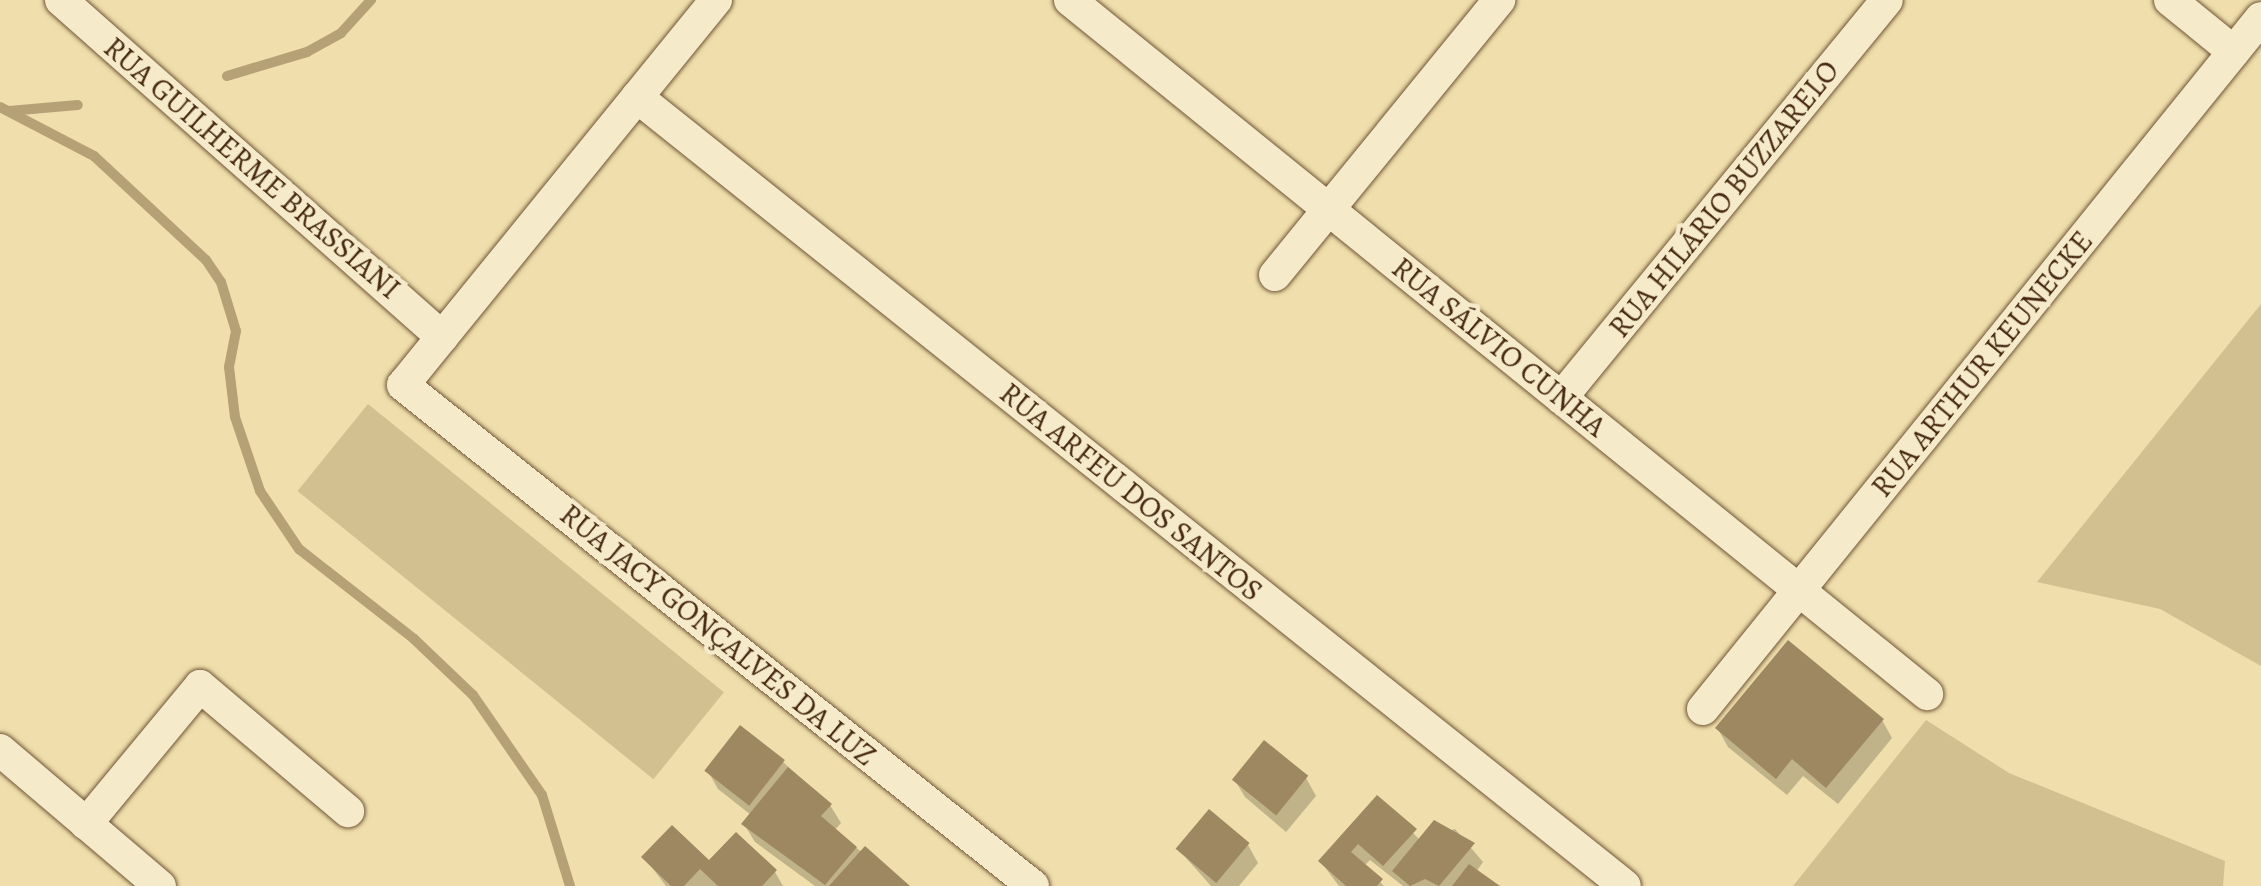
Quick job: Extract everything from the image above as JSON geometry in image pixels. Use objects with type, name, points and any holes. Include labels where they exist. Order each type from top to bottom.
[{"type":"street","name":"RUA GUILHERME BRASSIANI","points":[[62,0],[442,336]]},
{"type":"street","points":[[442,336],[716,0]]},
{"type":"street","points":[[1275,275],[1499,0]]},
{"type":"street","name":"RUA HILÁRIO BUZZARELO","points":[[1561,398],[1887,0]]},
{"type":"street","points":[[2170,0],[2234,52]]},
{"type":"street","name":"RUA SÁLVIO CUNHA","points":[[1090,6],[1328,209],[1927,694]]},
{"type":"street","name":"RUA ARTHUR KEUNECKE","points":[[1703,710],[2261,18]]},
{"type":"street","name":"RUA ARFEU DOS SANTOS","points":[[636,97],[1624,886]]},
{"type":"street","name":"RUA JACY GONÇALVES DA LUZ","points":[[442,336],[404,385],[1033,886]]},
{"type":"street","points":[[86,824],[200,686],[348,811]]},
{"type":"street","points":[[0,750],[160,886]]},
{"type":"shaded area","points":[[2261,304],[2261,666],[2160,609],[2037,582]]},
{"type":"shaded area","points":[[368,404],[724,692],[653,779],[298,491]]},
{"type":"shaded area","points":[[1926,720],[2009,773],[2225,861],[2223,886],[1793,886]]},
{"type":"building","points":[[1788,640],[1884,719],[1826,788],[1792,759],[1776,779],[1715,728]]},
{"type":"building","points":[[740,725],[785,760],[749,806],[704,771]]},
{"type":"building","points":[[1264,740],[1308,776],[1276,816],[1232,780]]},
{"type":"building","points":[[788,767],[832,804],[821,816],[857,847],[825,885],[741,824]]},
{"type":"building","points":[[1377,795],[1417,829],[1383,866],[1358,844],[1351,852],[1383,879],[1377,886],[1346,886],[1318,861]]},
{"type":"building","points":[[1209,809],[1250,843],[1216,883],[1176,849]]},
{"type":"building","points":[[1434,820],[1475,843],[1439,886],[1425,879],[1410,886],[1392,871]]},
{"type":"building","points":[[672,825],[709,860],[736,832],[777,870],[762,886],[718,886],[700,869],[684,886],[671,886],[641,857]]},
{"type":"building","points":[[865,846],[910,886],[829,886]]},
{"type":"building","points":[[1469,864],[1500,886],[1452,886]]},
{"type":"waterway","points":[[227,76],[307,52],[341,33],[371,0]]},
{"type":"waterway","points":[[9,111],[78,105]]},
{"type":"waterway","points":[[0,107],[94,156],[206,260],[221,282],[236,331],[229,367],[235,417],[260,491],[299,549],[414,639],[473,695],[542,795],[570,886]]}]
